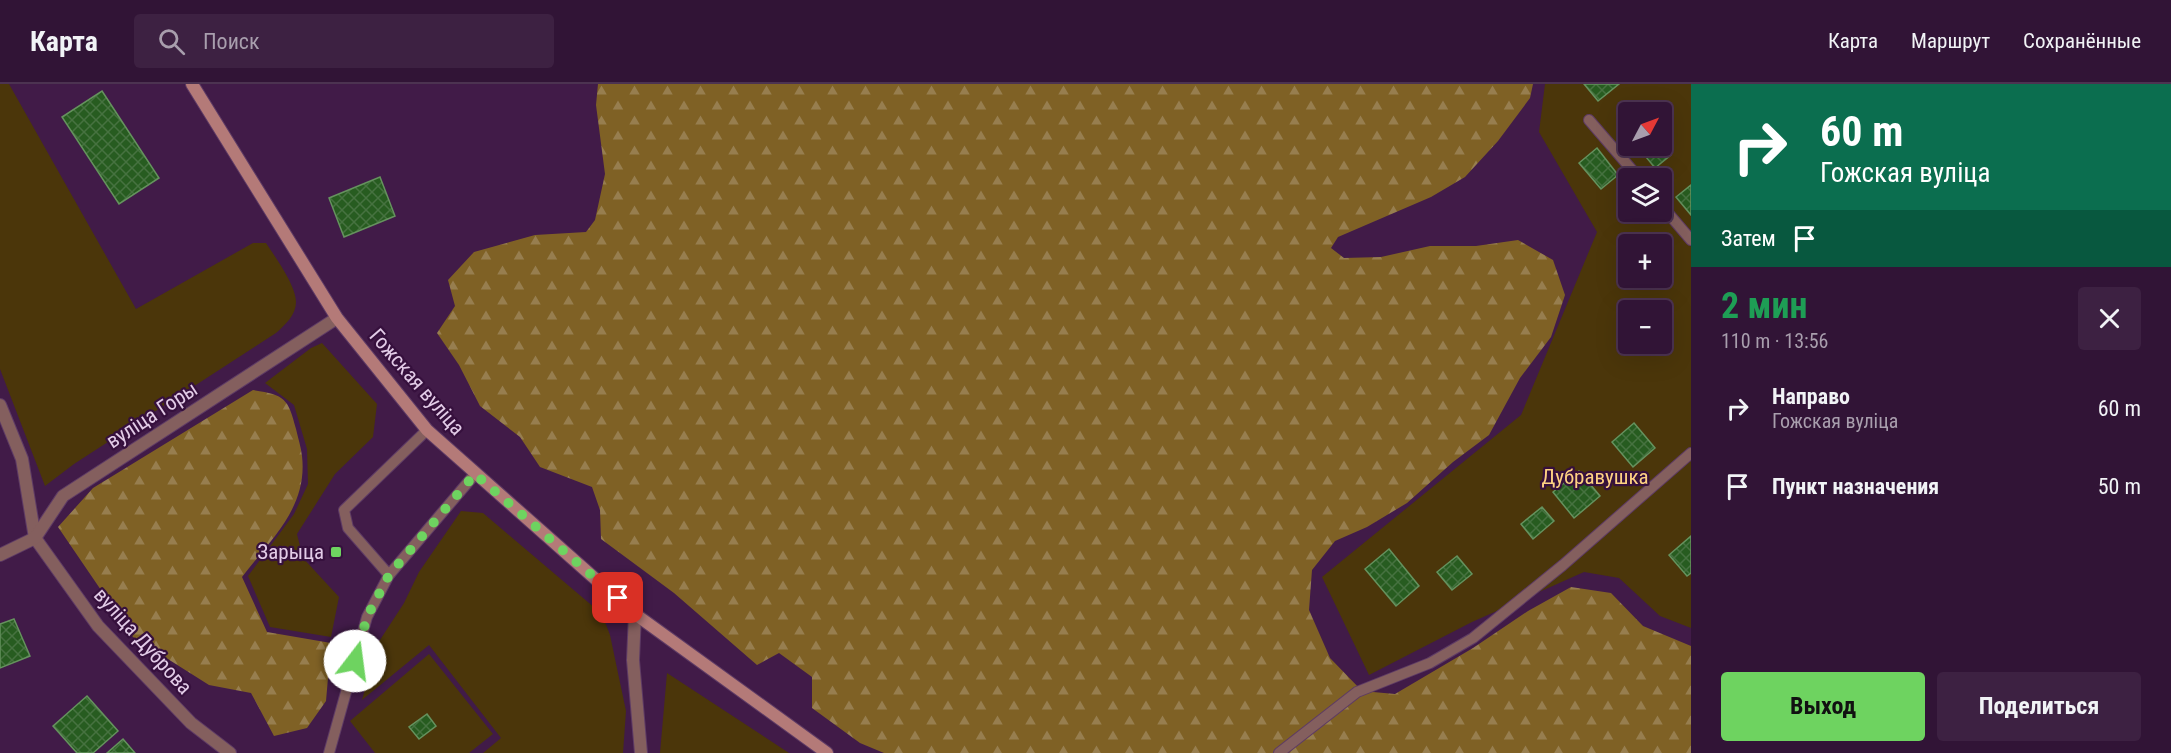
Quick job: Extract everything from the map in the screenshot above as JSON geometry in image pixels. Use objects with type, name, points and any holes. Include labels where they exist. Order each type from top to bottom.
[{"type":"street","name":"Гожская вуліца","points":[[192,84],[338,318],[427,430],[635,614],[827,753]]},
{"type":"street","name":"вуліца Горы","points":[[35,538],[63,496],[338,318]]},
{"type":"street","name":"вуліца Дуброва","points":[[0,405],[22,459],[35,538],[98,626],[191,723],[230,753]]},
{"type":"street","points":[[0,555],[35,538]]},
{"type":"street","points":[[635,614],[633,660],[641,753]]},
{"type":"lane","points":[[1589,120],[1630,168]]},
{"type":"lane","points":[[1672,218],[1691,240]]},
{"type":"lane","points":[[389,575],[348,528],[344,510],[427,430]]},
{"type":"lane","points":[[1279,753],[1357,692],[1431,663],[1473,638],[1563,565],[1691,453]]},
{"type":"lane","points":[[329,753],[367,617],[389,575],[475,474]]},
{"type":"green space","points":[[0,84],[9,84],[136,309],[253,243],[266,243],[289,280],[296,302],[292,315],[276,333],[74,464],[45,486],[0,369]]},
{"type":"green space","points":[[598,84],[1533,84],[1530,98],[1498,141],[1465,177],[1431,197],[1338,237],[1331,248],[1344,258],[1381,257],[1430,246],[1476,246],[1518,240],[1553,260],[1565,295],[1551,337],[1520,378],[1489,435],[1453,462],[1407,503],[1367,527],[1335,541],[1312,570],[1309,610],[1330,658],[1362,691],[1395,694],[1473,648],[1528,611],[1571,587],[1611,593],[1643,626],[1691,646],[1691,753],[884,753],[860,743],[812,708],[812,677],[779,653],[757,665],[674,593],[601,539],[600,510],[592,487],[540,467],[520,437],[480,406],[459,365],[437,333],[455,306],[448,280],[474,252],[535,235],[586,232],[595,220],[605,174],[596,105]]},
{"type":"green space","name":"Дубравушка","points":[[1545,84],[1691,84],[1691,628],[1660,616],[1619,578],[1584,572],[1472,622],[1369,675],[1322,577],[1521,415],[1597,232],[1539,132]]},
{"type":"green space","points":[[322,343],[377,404],[373,437],[335,474],[297,534],[303,558],[339,597],[331,637],[270,627],[248,576],[294,514],[308,484],[307,449],[294,405],[265,383],[311,348]]},
{"type":"green space","points":[[253,390],[279,396],[287,404],[301,449],[302,475],[299,492],[285,522],[242,577],[267,632],[331,643],[326,701],[307,728],[274,736],[251,693],[209,685],[133,637],[58,527],[93,488]]},
{"type":"green space","points":[[461,511],[483,513],[602,614],[610,635],[626,711],[623,753],[483,753],[501,738],[429,645],[362,700],[378,643],[404,603],[419,572]]},
{"type":"green space","points":[[429,654],[493,734],[469,753],[375,753],[350,721]]},
{"type":"green space","points":[[667,673],[789,753],[660,753]]},
{"type":"building","points":[[1584,84],[1619,84],[1598,101]]},
{"type":"building","points":[[102,91],[159,178],[119,204],[62,117]]},
{"type":"building","points":[[1597,148],[1618,175],[1601,189],[1579,163]]},
{"type":"building","points":[[1645,156],[1670,156],[1655,168]]},
{"type":"building","points":[[380,177],[395,216],[344,237],[329,198]]},
{"type":"building","points":[[1691,185],[1691,215],[1676,197]]},
{"type":"building","points":[[1634,423],[1655,448],[1633,467],[1612,442]]},
{"type":"building","points":[[1579,471],[1600,496],[1574,518],[1553,492]]},
{"type":"building","points":[[1542,507],[1554,521],[1533,539],[1521,524]]},
{"type":"building","points":[[1691,536],[1691,573],[1687,576],[1669,555]]},
{"type":"building","points":[[1389,549],[1419,586],[1396,606],[1365,569]]},
{"type":"building","points":[[1457,556],[1472,574],[1452,590],[1437,572]]},
{"type":"building","points":[[14,619],[30,656],[0,668],[0,624]]},
{"type":"building","points":[[87,696],[118,731],[93,753],[77,753],[53,726]]},
{"type":"building","points":[[427,714],[436,726],[419,739],[409,727]]},
{"type":"building","points":[[123,739],[135,753],[107,753]]},
{"type":"place","name":"Зарыца","points":[[336,552]]},
{"type":"route","points":[[355,661],[367,617],[389,575],[475,474],[618,598]]}]
